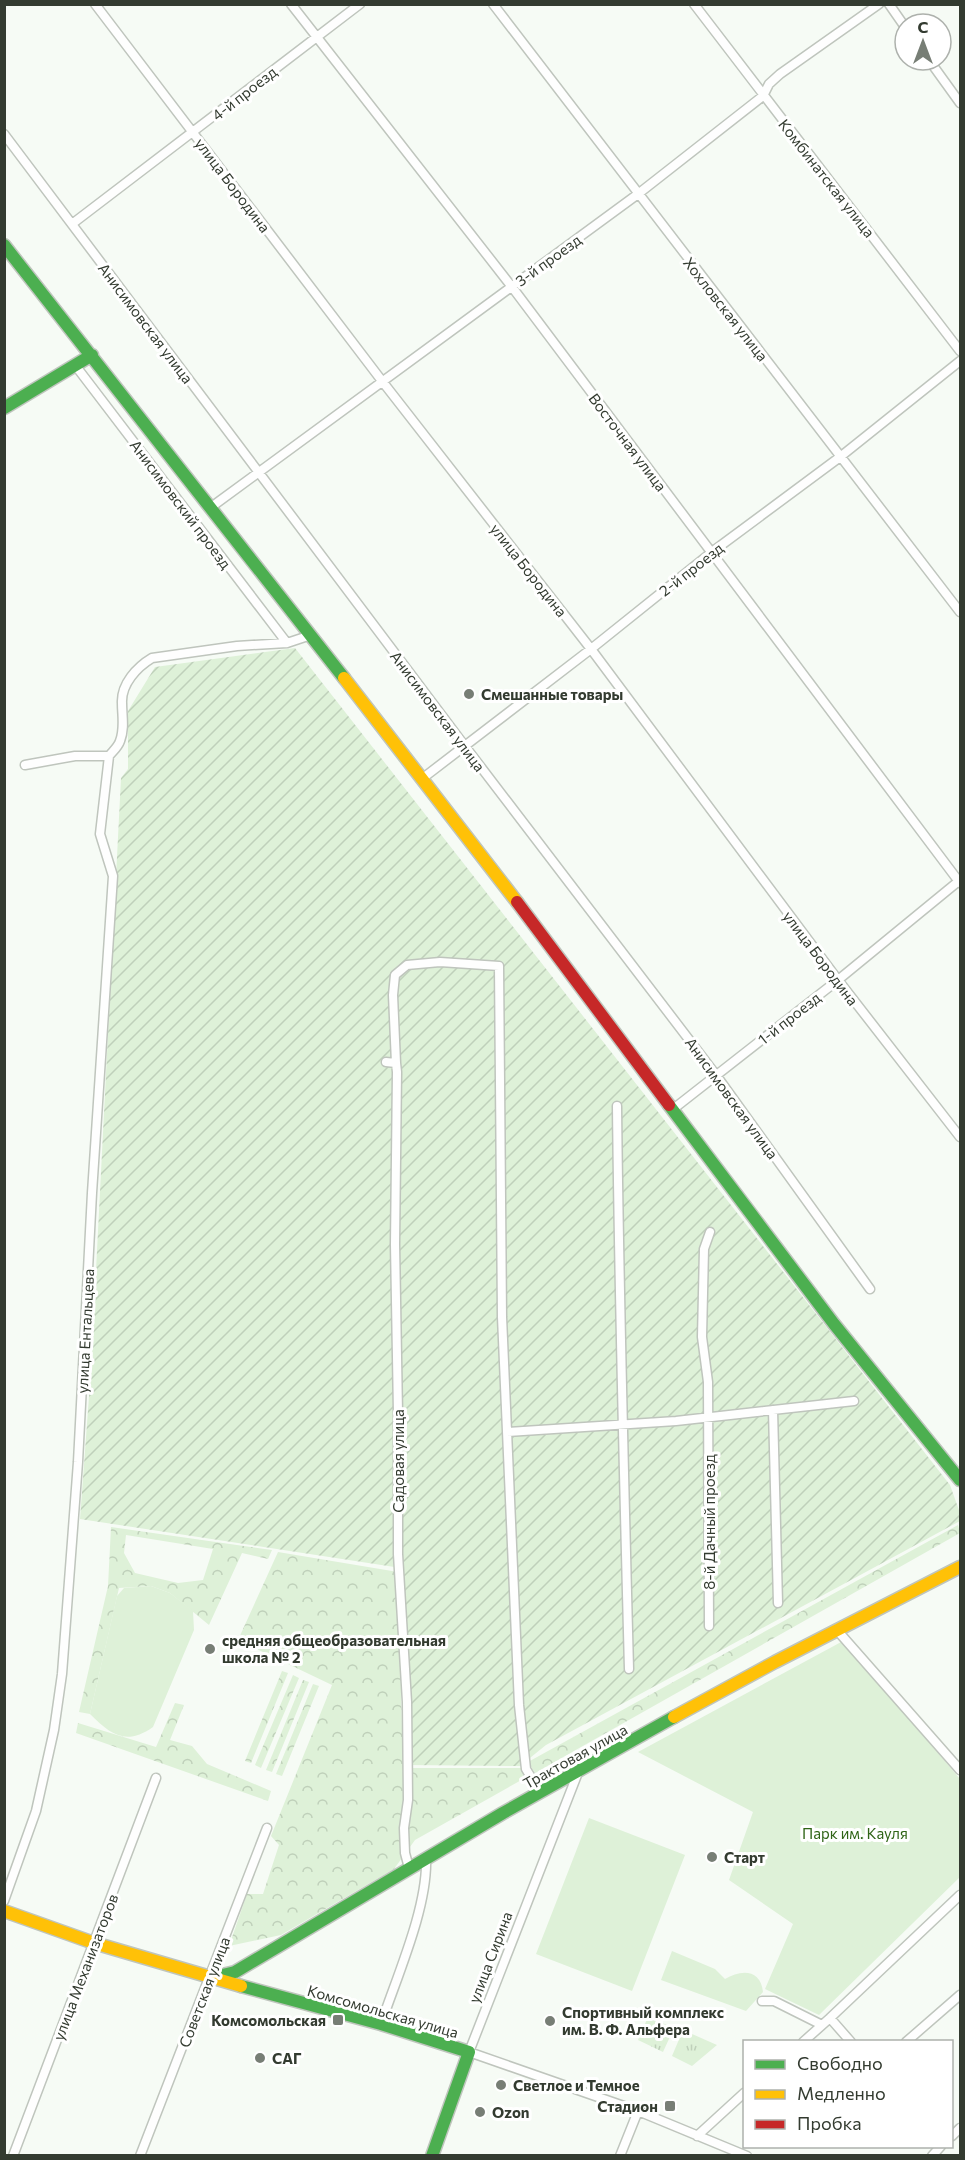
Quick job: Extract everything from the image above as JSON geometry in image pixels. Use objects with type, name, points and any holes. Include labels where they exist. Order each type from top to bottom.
[{"type":"street","name":"улица Бородина","points":[[95,4],[382,381],[591,649],[838,980],[960,1137]]},
{"type":"street","name":"Восточная улица","points":[[291,4],[512,287],[960,881]]},
{"type":"street","name":"4-й проезд","points":[[72,224],[360,4]]},
{"type":"street","name":"Хохловская улица","points":[[493,4],[960,612]]},
{"type":"street","name":"Комбинатская улица","points":[[694,4],[960,351]]},
{"type":"street","name":"3-й проезд","points":[[210,508],[638,194],[763,96],[769,84],[780,74],[879,4]]},
{"type":"street","points":[[938,72],[960,103]]},
{"type":"street","name":"Анисимовская улица","points":[[4,134],[716,1076],[870,1289]]},
{"type":"street","points":[[4,245],[423,778],[834,1324],[960,1480]]},
{"type":"street","points":[[4,408],[92,355]]},
{"type":"street","name":"2-й проезд","points":[[423,778],[591,649],[712,552],[840,457],[960,361]]},
{"type":"street","name":"Анисимовский проезд","points":[[75,365],[287,643]]},
{"type":"street","points":[[25,765],[75,756],[109,756],[120,743],[124,727],[122,700],[125,686],[142,664],[152,658],[237,646],[287,643],[312,635]]},
{"type":"street","name":"улица Ентальцева","points":[[4,1901],[36,1811],[54,1731],[62,1674],[78,1462],[92,1193],[113,876],[100,834],[109,756]]},
{"type":"street","name":"1-й проезд","points":[[672,1110],[960,881]]},
{"type":"street","name":"Садовая улица","points":[[409,1868],[405,1853],[404,1828],[408,1800],[407,1702],[398,1554],[398,1413],[394,1244],[398,1072],[393,995],[395,975],[407,965],[440,962],[500,966],[502,1317],[507,1432]]},
{"type":"street","points":[[386,1062],[396,1063]]},
{"type":"street","points":[[617,1106],[619,1314],[629,1669]]},
{"type":"street","name":"8-й Дачный проезд","points":[[709,1626],[708,1382],[702,1337],[704,1249],[710,1232]]},
{"type":"street","points":[[540,1792],[526,1769],[519,1705],[507,1432],[623,1425],[855,1401]]},
{"type":"street","points":[[773,1410],[778,1603]]},
{"type":"street","name":"Трактовая улица","points":[[210,1978],[235,1972],[579,1770],[836,1629],[960,1568]]},
{"type":"street","points":[[836,1629],[960,1770]]},
{"type":"street","name":"улица Сирина","points":[[432,2156],[469,2052],[579,1770]]},
{"type":"street","name":"улица Механизаторов","points":[[13,2156],[156,1778]]},
{"type":"street","name":"Советская улица","points":[[140,2156],[267,1828]]},
{"type":"street","points":[[381,2024],[419,1910],[427,1874],[426,1858]]},
{"type":"street","points":[[805,2040],[960,1895]]},
{"type":"street","name":"Комсомольская улица","points":[[4,1911],[94,1943],[210,1978],[381,2024],[469,2052],[638,2111],[747,2156]]},
{"type":"street","points":[[908,2040],[960,1995]]},
{"type":"street","points":[[762,2001],[774,2001],[822,2025]]},
{"type":"street","points":[[830,2018],[849,2040]]},
{"type":"street","points":[[697,2136],[743,2093]]},
{"type":"street","points":[[620,2156],[638,2111]]},
{"type":"green space","points":[[295,648],[950,1485],[960,1513],[960,1521],[546,1745],[520,1766],[405,1765],[401,1568],[80,1519],[91,1369],[121,778],[128,769],[128,711],[155,667]]},
{"type":"green space","points":[[958,1525],[960,1533],[535,1773],[528,1762]]},
{"type":"green space","points":[[111,1527],[272,1550],[268,1559],[242,1553],[209,1625],[170,1593],[151,1586],[119,1588],[90,1714],[79,1712],[108,1586]],"holes":[[[126,1535],[213,1549],[203,1580],[178,1583],[135,1573],[124,1553]]]},
{"type":"green space","points":[[278,1552],[398,1572],[403,1768],[521,1768],[525,1778],[415,1840],[394,1869],[281,1935],[229,1946],[247,1894],[263,1894],[279,1845],[271,1836],[332,1685],[238,1640]]},
{"type":"green space","points":[[151,1586],[170,1593],[193,1611],[194,1630],[153,1727],[135,1736],[119,1736],[105,1728],[90,1714],[117,1596],[124,1588]]},
{"type":"green space","name":"Парк им. Кауля","points":[[843,1641],[960,1779],[960,1877],[819,2015],[765,1989],[793,1924],[729,1880],[753,1812],[638,1752]]},
{"type":"green space","points":[[282,1671],[288,1673],[251,1763],[245,1761]]},
{"type":"green space","points":[[293,1675],[299,1678],[261,1768],[255,1765]]},
{"type":"green space","points":[[303,1680],[309,1682],[272,1772],[266,1770]]},
{"type":"green space","points":[[313,1684],[319,1686],[282,1776],[276,1774]]},
{"type":"green space","points":[[175,1703],[184,1705],[170,1740],[192,1746],[207,1764],[271,1791],[268,1801],[76,1733],[78,1723],[156,1747]]},
{"type":"green space","points":[[589,1818],[685,1855],[632,1991],[536,1954]]},
{"type":"green space","points":[[672,1951],[715,1969],[725,1979],[744,1973],[754,1975],[761,1984],[763,1992],[746,2011],[661,1980]]},
{"type":"green space","points":[[648,2017],[674,2028],[663,2052],[638,2040]]},
{"type":"green space","points":[[683,2030],[717,2045],[692,2066],[672,2056]]},
{"type":"traffic: fast","points":[[4,245],[344,678]]},
{"type":"traffic: fast","points":[[4,408],[92,355]]},
{"type":"traffic: fast","points":[[669,1105],[834,1324],[960,1480]]},
{"type":"traffic: fast","points":[[210,1978],[235,1972],[503,1813],[674,1717]]},
{"type":"traffic: fast","points":[[241,1986],[381,2024],[469,2052],[432,2156]]},
{"type":"traffic: slow","points":[[344,678],[517,902]]},
{"type":"traffic: slow","points":[[674,1717],[960,1567]]},
{"type":"traffic: slow","points":[[4,1911],[94,1943],[241,1986]]},
{"type":"traffic: jam","points":[[517,902],[669,1105]]},
{"type":"place","name":"Смешанные товары","points":[[469,694]]},
{"type":"place","name":"средняя общеобразовательная школа № 2","points":[[210,1649]]},
{"type":"place","name":"Старт","points":[[712,1857]]},
{"type":"place","name":"Комсомольская","points":[[338,2020]]},
{"type":"place","name":"Спортивный комплекс им. В. Ф. Альфера","points":[[550,2021]]},
{"type":"place","name":"САГ","points":[[260,2058]]},
{"type":"place","name":"Светлое и Темное","points":[[501,2085]]},
{"type":"place","name":"Стадион","points":[[670,2106]]},
{"type":"place","name":"Ozon","points":[[480,2112]]}]
